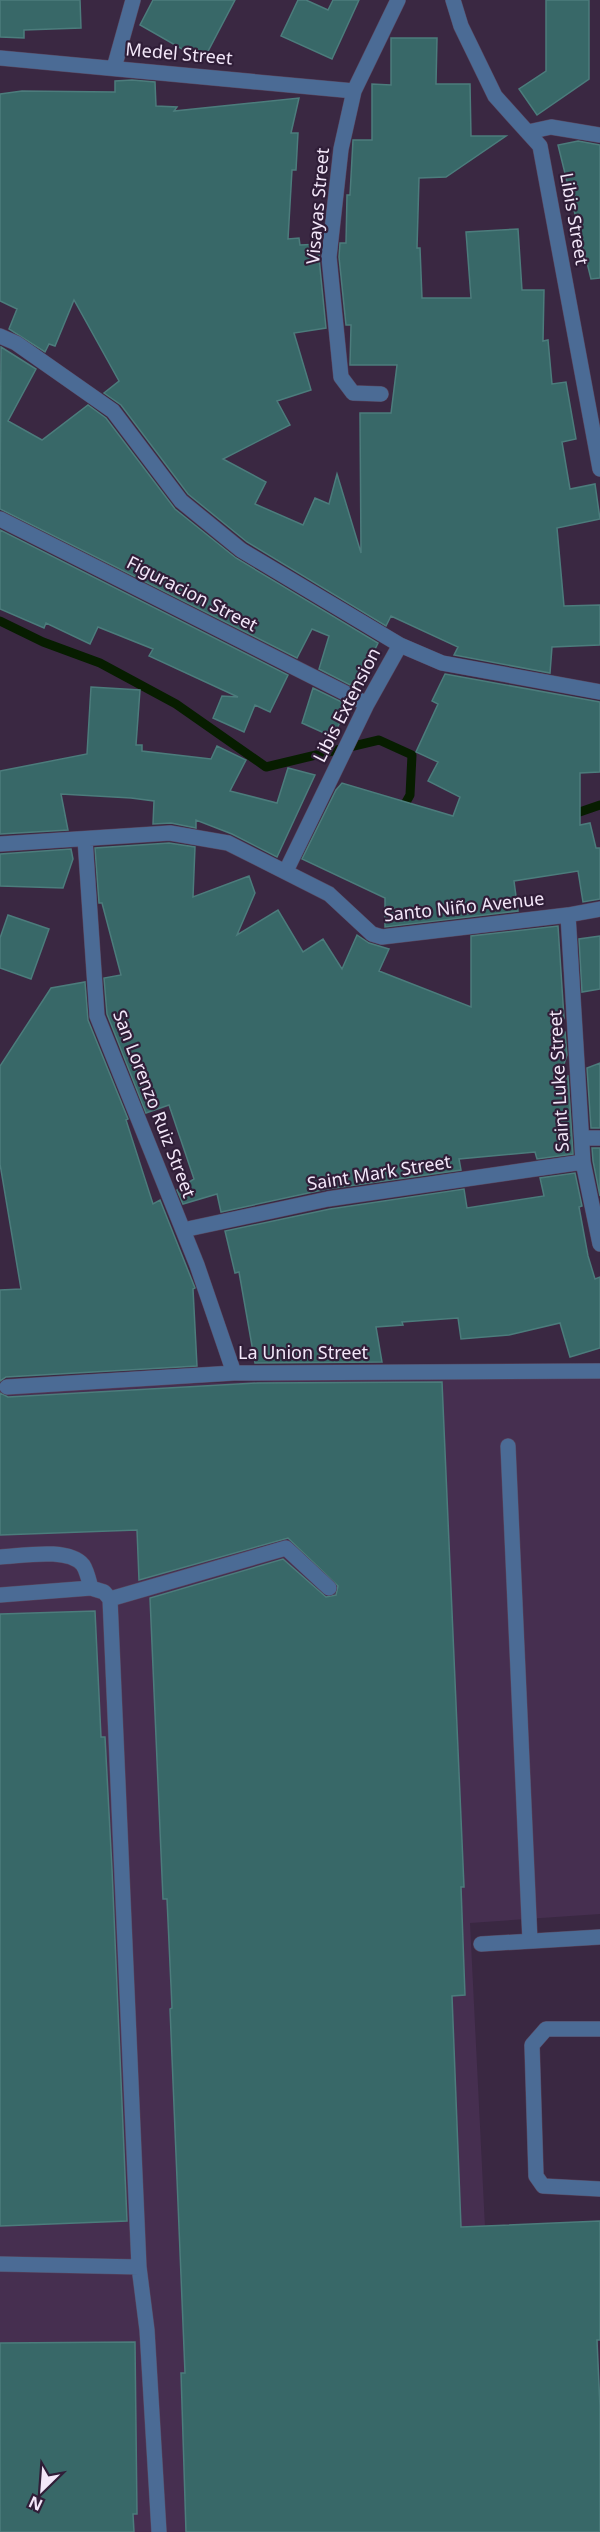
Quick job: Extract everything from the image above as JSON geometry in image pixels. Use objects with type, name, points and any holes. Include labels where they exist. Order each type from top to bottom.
[{"type":"street","points":[[114,68],[134,0]]},
{"type":"street","name":"Visayas Street","points":[[381,394],[353,393],[341,377],[329,257],[341,149],[354,91],[398,0]]},
{"type":"street","name":"Libis Street","points":[[453,0],[461,26],[495,96],[540,146],[600,469]]},
{"type":"street","name":"Medel Street","points":[[0,58],[354,91]]},
{"type":"street","points":[[528,132],[551,128],[600,135]]},
{"type":"street","points":[[0,336],[16,343],[113,411],[181,501],[241,550],[400,645]]},
{"type":"street","name":"Figuracion Street","points":[[0,519],[367,704]]},
{"type":"street","name":"Libis Extension","points":[[286,871],[367,704],[400,645],[442,663],[600,692]]},
{"type":"street","name":"Santo Niño Avenue","points":[[0,844],[170,833],[228,843],[329,894],[372,934],[382,937],[568,915],[600,909]]},
{"type":"street","name":"San Lorenzo Ruiz Street","points":[[85,839],[97,1016],[197,1265],[234,1373]]},
{"type":"street","name":"Saint Luke Street","points":[[568,915],[583,1162],[600,1244]]},
{"type":"street","points":[[583,1138],[600,1138]]},
{"type":"street","name":"Saint Mark Street","points":[[183,1230],[328,1199],[583,1162]]},
{"type":"street","name":"La Union Street","points":[[7,1387],[234,1373],[600,1371]]},
{"type":"street","points":[[508,1446],[530,1941]]},
{"type":"street","points":[[110,1599],[286,1548],[329,1588]]},
{"type":"street","points":[[0,1557],[58,1554],[74,1558],[84,1566],[91,1588]]},
{"type":"street","points":[[0,1595],[91,1588],[104,1592],[110,1599],[139,2267],[147,2330],[159,2532]]},
{"type":"street","points":[[481,1944],[600,1937]]},
{"type":"street","points":[[600,2029],[546,2030],[532,2045],[536,2176],[543,2186],[600,2189]]},
{"type":"street","points":[[0,2264],[139,2267]]},
{"type":"shaded area","points":[[600,1369],[600,1914],[470,1923],[500,2532],[0,2532],[0,1391]]},
{"type":"building","points":[[0,0],[80,0],[81,28],[24,30],[24,38],[0,37]]},
{"type":"building","points":[[153,0],[235,0],[205,57],[196,57],[140,25]]},
{"type":"building","points":[[298,0],[306,0],[328,10],[333,0],[359,0],[332,59],[281,36]]},
{"type":"building","points":[[546,0],[589,0],[589,79],[537,115],[519,89],[546,71]]},
{"type":"building","points":[[391,38],[437,38],[436,84],[470,84],[471,136],[506,136],[446,177],[419,178],[417,248],[420,248],[422,298],[471,298],[466,232],[518,229],[522,290],[544,290],[543,341],[548,340],[552,384],[566,382],[576,439],[562,442],[570,489],[595,484],[600,519],[557,528],[564,606],[600,605],[600,645],[552,647],[550,673],[454,655],[458,647],[391,616],[386,626],[247,542],[188,494],[121,405],[104,393],[119,381],[74,300],[55,346],[49,344],[45,352],[9,329],[17,309],[0,301],[0,94],[22,91],[115,92],[115,81],[132,80],[155,82],[156,106],[177,107],[174,111],[299,98],[291,133],[298,133],[296,170],[292,170],[288,239],[299,238],[300,245],[321,244],[319,258],[326,328],[294,333],[311,390],[277,401],[290,425],[223,459],[266,482],[255,504],[303,525],[315,498],[329,504],[337,474],[361,553],[360,413],[391,413],[397,365],[350,365],[351,325],[346,325],[339,257],[340,243],[346,243],[347,195],[350,195],[353,140],[372,140],[372,84],[391,85]]},
{"type":"building","points":[[578,141],[600,145],[600,278],[591,279],[558,145]]},
{"type":"building","points":[[1,347],[36,369],[8,421],[42,440],[88,405],[106,418],[175,509],[236,558],[378,643],[356,688],[319,669],[329,636],[312,629],[297,658],[0,509]]},
{"type":"building","points":[[0,530],[288,675],[270,712],[255,705],[244,732],[213,718],[222,696],[238,697],[149,656],[153,649],[98,627],[90,644],[46,623],[44,628],[0,609]]},
{"type":"building","points":[[445,674],[600,702],[600,772],[580,773],[580,825],[590,823],[596,848],[600,848],[600,899],[583,902],[578,871],[514,881],[518,911],[385,927],[385,898],[302,859],[336,790],[342,783],[453,816],[460,797],[428,781],[438,762],[416,752],[438,704],[432,701]]},
{"type":"building","points":[[91,687],[140,690],[136,745],[142,745],[142,751],[211,759],[217,746],[246,760],[230,791],[277,803],[288,768],[315,775],[277,857],[232,834],[196,820],[196,828],[171,823],[153,824],[154,801],[131,798],[61,794],[68,830],[0,834],[0,771],[87,754]]},
{"type":"building","points":[[313,688],[348,705],[333,737],[302,723]]},
{"type":"building","points":[[169,843],[195,847],[193,897],[249,876],[255,893],[237,935],[278,910],[303,952],[323,939],[342,969],[357,935],[369,943],[389,949],[379,971],[471,1007],[471,936],[558,926],[564,1018],[559,1030],[565,1032],[567,1055],[559,1079],[568,1076],[573,1154],[537,1159],[535,1152],[459,1159],[461,1170],[327,1189],[221,1212],[217,1194],[183,1204],[177,1190],[194,1179],[169,1105],[146,1113],[107,1014],[104,978],[121,975],[102,903],[99,903],[95,848]]},
{"type":"building","points":[[71,849],[73,859],[63,888],[0,886],[0,854]]},
{"type":"building","points":[[8,915],[49,929],[31,979],[0,968],[0,938]]},
{"type":"building","points":[[600,936],[600,989],[582,992],[579,939]]},
{"type":"building","points":[[85,982],[88,1020],[128,1119],[126,1120],[153,1204],[160,1200],[195,1288],[193,1289],[197,1366],[6,1377],[0,1381],[0,1290],[21,1289],[0,1164],[0,1066],[51,988]]},
{"type":"building","points":[[600,1063],[600,1128],[591,1128],[587,1068]]},
{"type":"building","points":[[592,1148],[600,1148],[600,1196],[593,1161]]},
{"type":"building","points":[[575,1173],[582,1206],[579,1207],[588,1256],[595,1279],[600,1277],[600,1348],[570,1357],[560,1323],[509,1335],[461,1339],[458,1318],[402,1322],[403,1325],[376,1327],[382,1362],[255,1363],[239,1272],[235,1273],[225,1231],[330,1209],[464,1189],[467,1208],[544,1196],[540,1178]]},
{"type":"building","points":[[442,1382],[464,1887],[461,1887],[465,1995],[452,1996],[461,2227],[600,2221],[600,2340],[597,2340],[600,2407],[600,2532],[186,2532],[181,2373],[185,2373],[170,2009],[172,2008],[167,1899],[163,1899],[150,1598],[283,1559],[326,1597],[336,1595],[338,1586],[288,1538],[139,1580],[137,1530],[0,1535],[0,1393],[8,1397],[258,1383]]},
{"type":"building","points":[[95,1611],[101,1737],[105,1737],[112,1869],[127,2221],[0,2226],[0,1614]]},
{"type":"building","points":[[135,2342],[137,2514],[133,2514],[134,2532],[0,2532],[0,2343]]},
{"type":"waterway","points":[[0,621],[43,642],[100,663],[176,704],[266,767],[379,740],[412,755],[410,795],[400,813]]},
{"type":"waterway","points":[[568,816],[600,805]]}]
